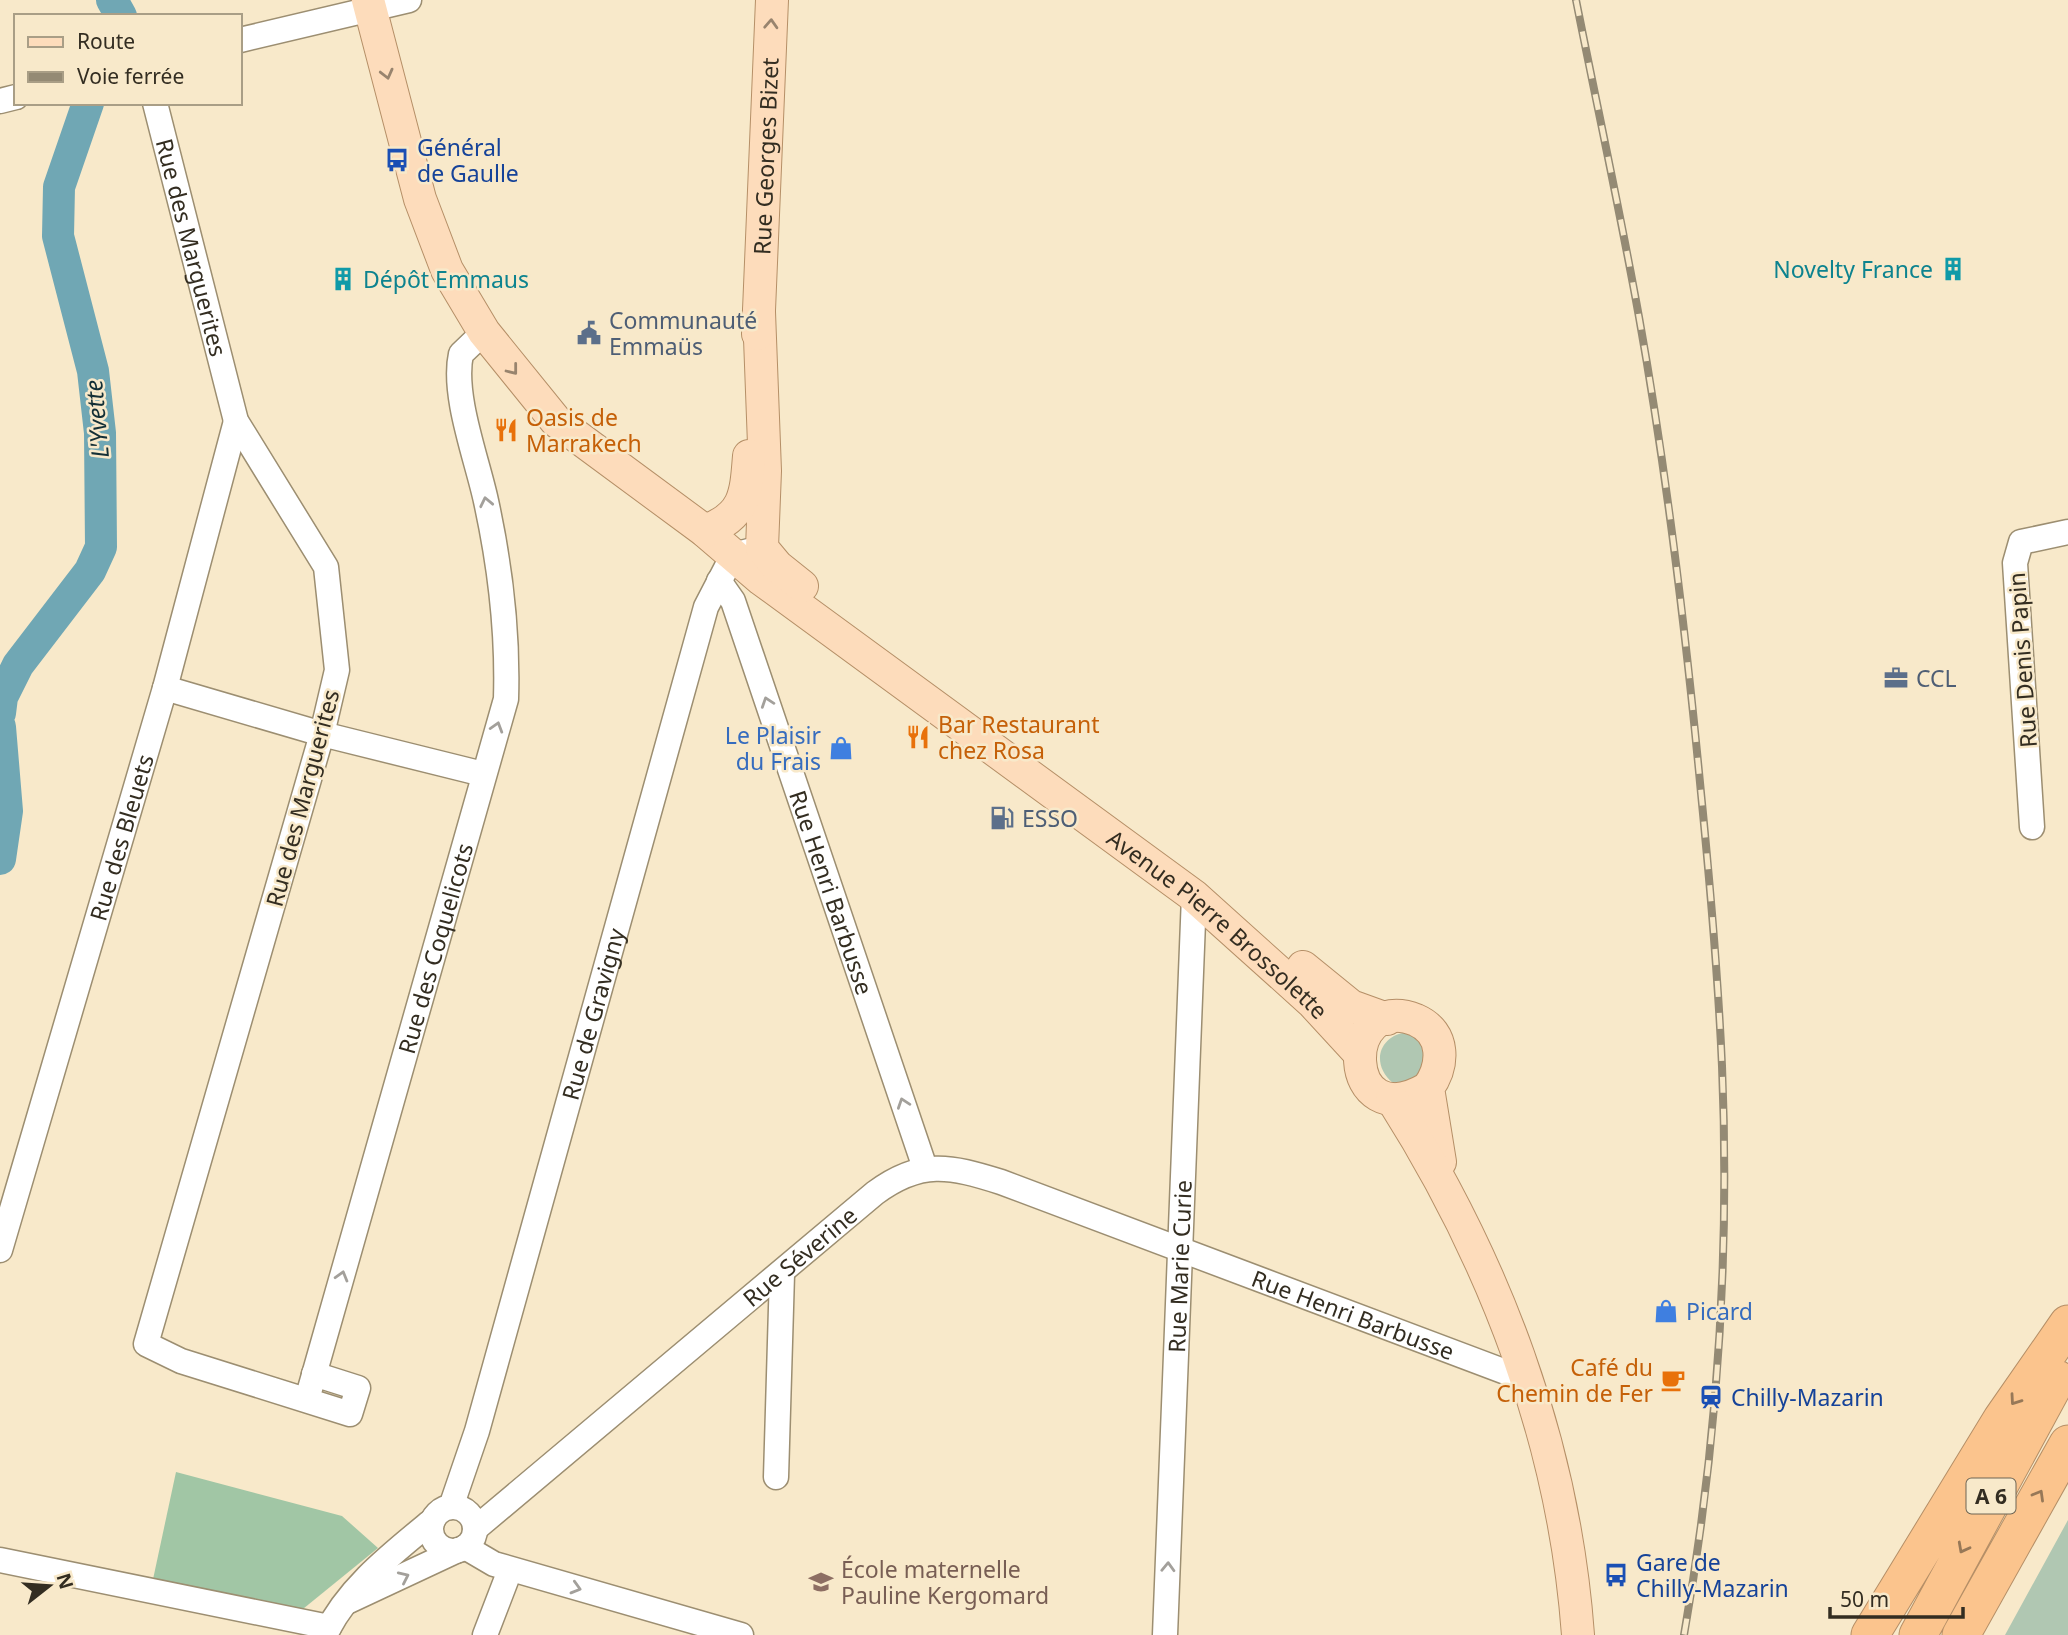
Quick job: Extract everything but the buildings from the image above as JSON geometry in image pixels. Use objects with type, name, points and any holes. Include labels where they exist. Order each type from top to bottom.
[{"type":"highway","points":[[1870,1635],[2002,1419],[2068,1324]]},
{"type":"highway","name":"A 6","points":[[1918,1635],[2026,1430],[2068,1360]]},
{"type":"highway","name":"A 6","points":[[1961,1635],[2068,1444]]},
{"type":"highway","points":[[1981,1635],[1995,1606],[1993,1575]]},
{"type":"main road","name":"Rue Georges Bizet","points":[[705,531],[733,518],[744,498],[759,312],[772,0]]},
{"type":"main road","points":[[369,4],[419,199],[447,270],[484,332],[556,421],[705,531],[738,561]]},
{"type":"main road","name":"Rue Georges Bizet","points":[[738,561],[765,471],[759,312]]},
{"type":"main road","name":"Avenue Pierre Brossolette","points":[[738,561],[1194,896],[1312,1002],[1358,1052],[1360,1071],[1369,1087],[1392,1099],[1444,1183],[1498,1297],[1527,1380],[1560,1506],[1575,1596],[1578,1635]]},
{"type":"main road","name":"Avenue Pierre Brossolette","points":[[738,561],[777,566],[1199,881],[1351,1006],[1387,1018],[1404,1017],[1419,1021],[1433,1034],[1441,1052],[1439,1072],[1428,1088],[1444,1183]]},
{"type":"main road","points":[[1358,1052],[1372,1027],[1387,1018]]},
{"type":"main road","points":[[1392,1099],[1412,1098],[1428,1088]]},
{"type":"street","points":[[242,39],[369,4],[409,0]]},
{"type":"street","name":"Rue des Marguerites","points":[[156,105],[236,421],[326,567],[337,670],[322,734],[146,1344],[181,1361],[307,1399]]},
{"type":"street","name":"Rue des Coquelicots","points":[[307,1399],[506,699],[507,669],[494,540],[458,382],[458,367],[467,344],[484,332]]},
{"type":"street","name":"Rue des Bleuets","points":[[0,1250],[165,688],[236,421]]},
{"type":"street","name":"Rue Denis Papin","points":[[2032,827],[2015,563],[2021,542],[2068,532]]},
{"type":"street","name":"Rue Henri Barbusse","points":[[738,561],[733,601],[925,1168]]},
{"type":"street","name":"Rue de Gravigny","points":[[442,1514],[480,1419],[706,607],[738,561]]},
{"type":"street","points":[[165,688],[322,734],[483,775]]},
{"type":"street","name":"Rue Marie Curie","points":[[1165,1635],[1178,1249],[1194,896]]},
{"type":"street","name":"Rue Séverine","points":[[466,1542],[893,1180],[925,1168],[954,1167],[1001,1181],[1142,1232],[1178,1249]]},
{"type":"street","name":"Rue Henri Barbusse","points":[[1178,1249],[1527,1380]]},
{"type":"street","points":[[776,1477],[782,1274]]},
{"type":"street","points":[[307,1399],[350,1414],[358,1388],[314,1374]]},
{"type":"street","points":[[442,1514],[432,1534],[438,1546],[466,1542],[494,1564],[510,1570],[741,1635]]},
{"type":"street","points":[[0,1560],[327,1631],[371,1572],[442,1514],[470,1515],[466,1542]]},
{"type":"street","points":[[349,1602],[466,1542]]},
{"type":"street","points":[[485,1635],[510,1570]]},
{"type":"green space","points":[[1408,1032],[1430,1047],[1418,1083],[1393,1083],[1382,1067],[1381,1051],[1390,1039]]},
{"type":"green space","points":[[176,1472],[342,1516],[378,1548],[298,1613],[152,1584]]},
{"type":"green space","points":[[2068,1520],[2068,1635],[2005,1635]]},
{"type":"waterway","name":"L'Yvette","points":[[112,0],[120,14]]},
{"type":"waterway","name":"L'Yvette","points":[[0,713],[2,697],[18,665],[90,571],[101,547],[100,433],[93,371],[58,236],[59,187],[87,105]]},
{"type":"waterway","name":"L'Yvette","points":[[0,727],[7,811],[0,859]]},
{"type":"railway","points":[[1576,0],[1632,277],[1667,495],[1695,733],[1718,998],[1724,1137],[1722,1280],[1713,1422],[1684,1635]]},
{"type":"place","name":"Général de Gaulle","points":[[397,160]]},
{"type":"place","name":"Novelty France","points":[[1953,269]]},
{"type":"place","name":"Dépôt Emmaus","points":[[343,279]]},
{"type":"place","name":"Communauté Emmaüs","points":[[589,333]]},
{"type":"place","name":"Oasis de Marrakech","points":[[506,430]]},
{"type":"place","name":"CCL","points":[[1896,678]]},
{"type":"place","name":"Bar Restaurant chez Rosa","points":[[918,737]]},
{"type":"place","name":"Le Plaisir du Frais","points":[[841,748]]},
{"type":"place","name":"ESSO","points":[[1002,818]]},
{"type":"place","name":"Picard","points":[[1666,1311]]},
{"type":"place","name":"Café du Chemin de Fer","points":[[1673,1380]]},
{"type":"place","name":"Chilly-Mazarin","points":[[1711,1397]]},
{"type":"place","name":"Gare de Chilly-Mazarin","points":[[1616,1575]]},
{"type":"place","name":"École maternelle Pauline Kergomard","points":[[821,1582]]}]
